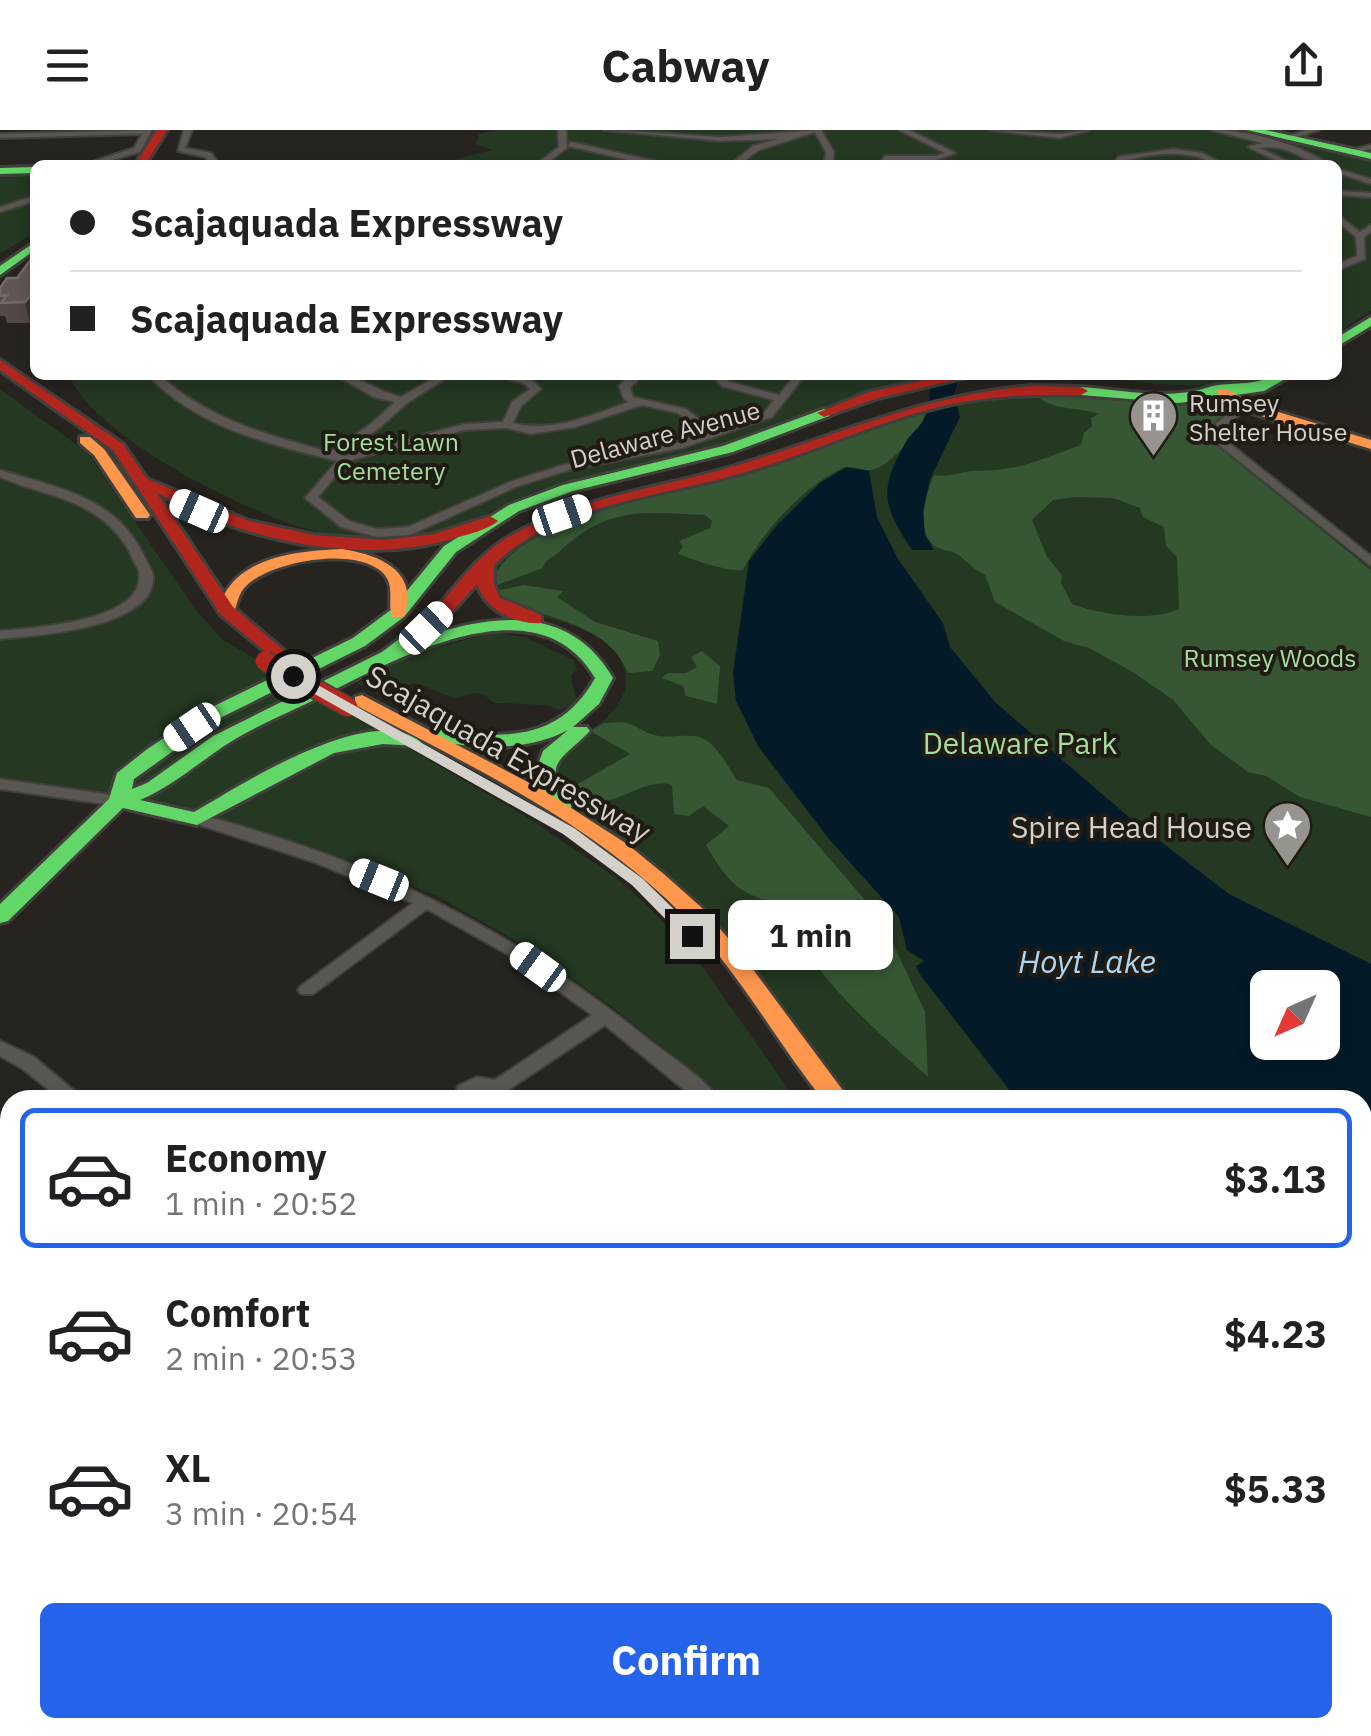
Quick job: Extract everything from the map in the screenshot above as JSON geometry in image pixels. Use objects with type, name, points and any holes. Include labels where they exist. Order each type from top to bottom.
[{"type":"main road","points":[[1252,130],[1358,156]]},
{"type":"main road","points":[[125,160],[149,146],[179,138]]},
{"type":"main road","points":[[0,171],[30,170]]},
{"type":"main road","points":[[0,258],[30,239]]},
{"type":"main road","points":[[0,272],[30,249]]},
{"type":"main road","points":[[1342,339],[1371,321]]},
{"type":"main road","name":"Scajaquada Expressway","points":[[0,364],[105,436],[137,470],[227,611],[272,658]]},
{"type":"main road","name":"Delaware Avenue","points":[[1091,380],[1223,393]]},
{"type":"main road","name":"Delaware Avenue","points":[[119,801],[124,777],[172,740],[211,716],[344,650],[398,613],[438,559],[490,520],[568,488],[728,450],[853,402],[968,385],[1179,400],[1259,388],[1274,380]]},
{"type":"main road","name":"Scajaquada Expressway","points":[[0,382],[98,452],[222,627],[407,733],[577,820],[623,850],[696,916],[733,957],[829,1090]]},
{"type":"main road","points":[[1223,393],[1244,406],[1371,445]]},
{"type":"main road","name":"Delaware Avenue","points":[[0,916],[119,801],[154,788],[220,740],[388,656],[450,604],[486,560],[510,541],[562,515],[744,468],[918,395]]},
{"type":"main road","points":[[137,470],[170,498],[214,516],[339,539],[410,543],[490,520]]},
{"type":"main road","points":[[227,611],[235,586],[260,568],[332,554],[375,562],[396,574],[402,592],[398,613]]},
{"type":"main road","points":[[486,560],[480,582],[491,600],[588,639],[613,659],[619,670],[619,690],[608,711],[559,744],[544,764],[546,790],[577,820]]},
{"type":"main road","points":[[119,801],[196,818],[328,750],[378,735],[432,734],[483,743],[539,736],[581,716],[593,704],[604,678],[598,664],[586,652],[552,633],[529,627],[479,626],[426,640],[388,656]]},
{"type":"main road","points":[[328,750],[355,728],[355,704]]},
{"type":"main road","name":"Scajaquada Expressway","points":[[407,733],[568,831],[638,882],[692,936],[804,1090]]},
{"type":"street","points":[[188,130],[179,138],[212,160]]},
{"type":"street","points":[[562,130],[567,146]]},
{"type":"street","points":[[608,130],[721,139],[793,136]]},
{"type":"street","points":[[740,160],[756,148],[815,130],[830,152],[829,160]]},
{"type":"street","points":[[894,160],[886,157],[952,153],[904,130]]},
{"type":"street","points":[[992,130],[1060,136],[1084,130]]},
{"type":"street","points":[[992,130],[1037,145]]},
{"type":"street","points":[[1215,130],[1282,140],[1318,160]]},
{"type":"street","points":[[1280,160],[1252,148],[1315,130]]},
{"type":"street","points":[[0,136],[149,146]]},
{"type":"street","points":[[546,160],[587,136]]},
{"type":"street","points":[[103,160],[149,146]]},
{"type":"street","points":[[567,146],[636,160]]},
{"type":"street","points":[[1125,160],[1172,152],[1211,160]]},
{"type":"street","points":[[1358,156],[1371,182]]},
{"type":"street","points":[[1342,193],[1371,195]]},
{"type":"street","points":[[0,210],[30,200]]},
{"type":"street","points":[[1342,221],[1360,236],[1362,258],[1342,266]]},
{"type":"street","points":[[1360,236],[1371,228]]},
{"type":"street","points":[[158,380],[199,410],[262,438],[338,458],[464,427],[507,425],[531,432],[574,424],[638,403]]},
{"type":"street","points":[[350,380],[378,395],[403,401]]},
{"type":"street","points":[[438,380],[403,401],[338,458],[311,498],[345,524],[377,534],[410,532],[514,484],[567,468],[678,446],[768,415],[796,380]]},
{"type":"street","points":[[507,425],[516,404],[536,389],[526,380]]},
{"type":"street","points":[[631,380],[623,392],[638,403],[682,411],[711,434]]},
{"type":"street","points":[[721,380],[782,400]]},
{"type":"street","points":[[1244,406],[1220,424],[1224,444],[1371,562]]},
{"type":"street","points":[[0,474],[98,511],[137,553],[149,578],[148,586],[112,615],[73,628],[0,635]]},
{"type":"street","points":[[0,784],[119,801]]},
{"type":"street","points":[[196,818],[322,857],[427,901],[516,951],[697,1090]]},
{"type":"street","points":[[307,990],[427,901]]},
{"type":"street","points":[[505,1090],[604,1016]]},
{"type":"street","points":[[0,1048],[64,1090]]},
{"type":"street","points":[[467,1090],[477,1084],[491,1090]]},
{"type":"green space","points":[[497,130],[1238,130],[1371,159],[1371,311],[1342,329],[1342,160],[453,160],[492,150],[476,144],[479,134]]},
{"type":"green space","points":[[30,173],[30,235],[0,254],[0,174]]},
{"type":"green space","name":"Forest Lawn Cemetery","points":[[72,380],[934,380],[725,445],[540,490],[441,533],[393,539],[339,536],[300,527],[241,504],[137,445],[84,399]]},
{"type":"green space","points":[[1123,380],[1242,380],[1200,385]]},
{"type":"green space","points":[[0,389],[88,453],[195,609],[223,640],[530,819],[615,877],[652,910],[704,969],[789,1090],[716,1090],[616,1010],[534,951],[435,895],[351,861],[177,806],[0,780]]},
{"type":"green space","name":"Delaware Park","points":[[1034,392],[1214,401],[1227,406],[1229,411],[1212,427],[1219,446],[1371,569],[1371,1090],[844,1090],[810,1048],[551,788],[564,751],[605,719],[623,696],[626,679],[621,661],[595,635],[501,605],[488,573],[531,538],[582,514],[862,425],[976,400]]},
{"type":"green space","name":"Rumsey Woods","points":[[1034,392],[1214,401],[1227,406],[1229,411],[1211,427],[1217,446],[1371,570],[1371,817],[1300,797],[1266,776],[1248,772],[1211,745],[1173,700],[1133,672],[1089,648],[1064,641],[995,602],[985,575],[959,555],[938,548],[929,540],[924,512],[934,475],[1017,467],[1081,445],[1084,433],[1092,426],[1091,418],[1099,414],[1056,406]],"holes":[[[1113,498],[1140,508],[1143,517],[1164,527],[1166,546],[1177,557],[1179,609],[1126,616],[1072,604],[1061,583],[1062,575],[1047,557],[1032,520],[1053,500]]]},
{"type":"green space","points":[[927,408],[913,435],[888,462],[871,470],[841,469],[798,499],[772,526],[743,570],[678,554],[683,546],[679,541],[710,528],[712,521],[705,515],[644,513],[593,526],[547,560],[543,568],[492,587],[504,562],[529,542],[564,524],[755,472]]},
{"type":"green space","points":[[524,585],[563,591],[557,597],[595,622],[658,641],[660,655],[652,671],[628,673],[619,656],[592,633],[502,601],[495,591]]},
{"type":"green space","points":[[494,632],[527,638],[574,660],[577,670],[571,675],[577,704],[560,710],[547,705],[494,703],[485,695],[474,693],[454,698],[415,683],[381,696],[357,683],[413,654]]},
{"type":"green space","points":[[702,651],[720,666],[717,704],[686,696],[683,686],[662,678],[697,667],[691,657]]},
{"type":"green space","points":[[622,722],[656,735],[707,740],[737,780],[769,788],[882,920],[925,1012],[928,1077],[867,1022],[827,979],[797,933],[788,909],[739,888],[723,872],[706,845],[729,826],[703,806],[689,816],[674,814],[672,785],[648,786],[600,802],[579,794],[578,784],[630,754],[590,731],[604,723]]},
{"type":"water","points":[[931,380],[958,380],[954,394],[960,417],[930,479],[923,511],[925,535],[934,550],[912,550],[889,507],[888,483],[907,440],[926,415]]},
{"type":"water","name":"Hoyt Lake","points":[[846,467],[869,471],[877,517],[898,559],[943,623],[950,647],[996,703],[1130,818],[1229,894],[1371,964],[1371,1090],[1009,1090],[921,976],[916,966],[924,961],[907,950],[899,917],[829,839],[758,746],[736,701],[733,673],[749,561],[777,525],[820,483]]},
{"type":"building","points":[[30,261],[30,296],[25,302],[1,303],[7,295],[0,296],[0,288],[7,278],[17,278]]},
{"type":"traffic: fast","points":[[1252,130],[1371,156]]},
{"type":"traffic: fast","points":[[0,171],[30,170]]},
{"type":"traffic: fast","points":[[0,272],[30,249]]},
{"type":"traffic: fast","points":[[1342,339],[1371,321]]},
{"type":"traffic: fast","points":[[1206,392],[1259,388],[1275,380]]},
{"type":"traffic: fast","points":[[1081,391],[1179,399],[1223,393]]},
{"type":"traffic: fast","points":[[119,801],[124,777],[153,754],[211,715],[359,642],[398,613],[450,549],[514,508],[568,488],[728,449],[824,413]]},
{"type":"traffic: fast","points":[[0,916],[119,801],[154,787],[220,740],[388,656],[445,609]]},
{"type":"traffic: fast","points":[[388,656],[462,632],[517,625],[543,628],[566,637],[587,652],[604,678],[592,700],[557,729],[513,740],[441,736]]},
{"type":"traffic: fast","points":[[562,806],[547,783],[546,764],[558,747],[580,731]]},
{"type":"traffic: fast","points":[[197,819],[273,774],[327,749],[383,738],[411,742]]},
{"type":"traffic: fast","points":[[119,801],[197,819]]},
{"type":"traffic: slow","points":[[1223,393],[1253,409],[1371,445]]},
{"type":"traffic: slow","points":[[85,440],[99,452],[142,515]]},
{"type":"traffic: slow","points":[[227,611],[237,585],[258,570],[313,555],[342,554],[368,558],[389,569],[400,587],[398,613]]},
{"type":"traffic: slow","points":[[362,701],[536,795],[658,879],[732,957],[829,1090]]},
{"type":"traffic: jam","points":[[143,160],[162,130]]},
{"type":"traffic: jam","points":[[0,364],[118,447],[227,611],[279,654]]},
{"type":"traffic: jam","points":[[824,413],[874,395],[944,380]]},
{"type":"traffic: jam","points":[[445,609],[503,547],[569,515],[745,468],[948,401],[989,393],[1081,391]]},
{"type":"traffic: jam","points":[[150,483],[178,499],[243,524],[349,544],[416,542],[490,521]]},
{"type":"traffic: jam","points":[[486,560],[485,585],[494,601],[535,619]]},
{"type":"traffic: jam","points":[[265,661],[348,707]]},
{"type":"place","name":"Rumsey Shelter House","points":[[1154,458]]},
{"type":"place","name":"Spire Head House","points":[[1287,868]]},
{"type":"route","points":[[293,676],[568,831],[638,882],[692,936]]}]
